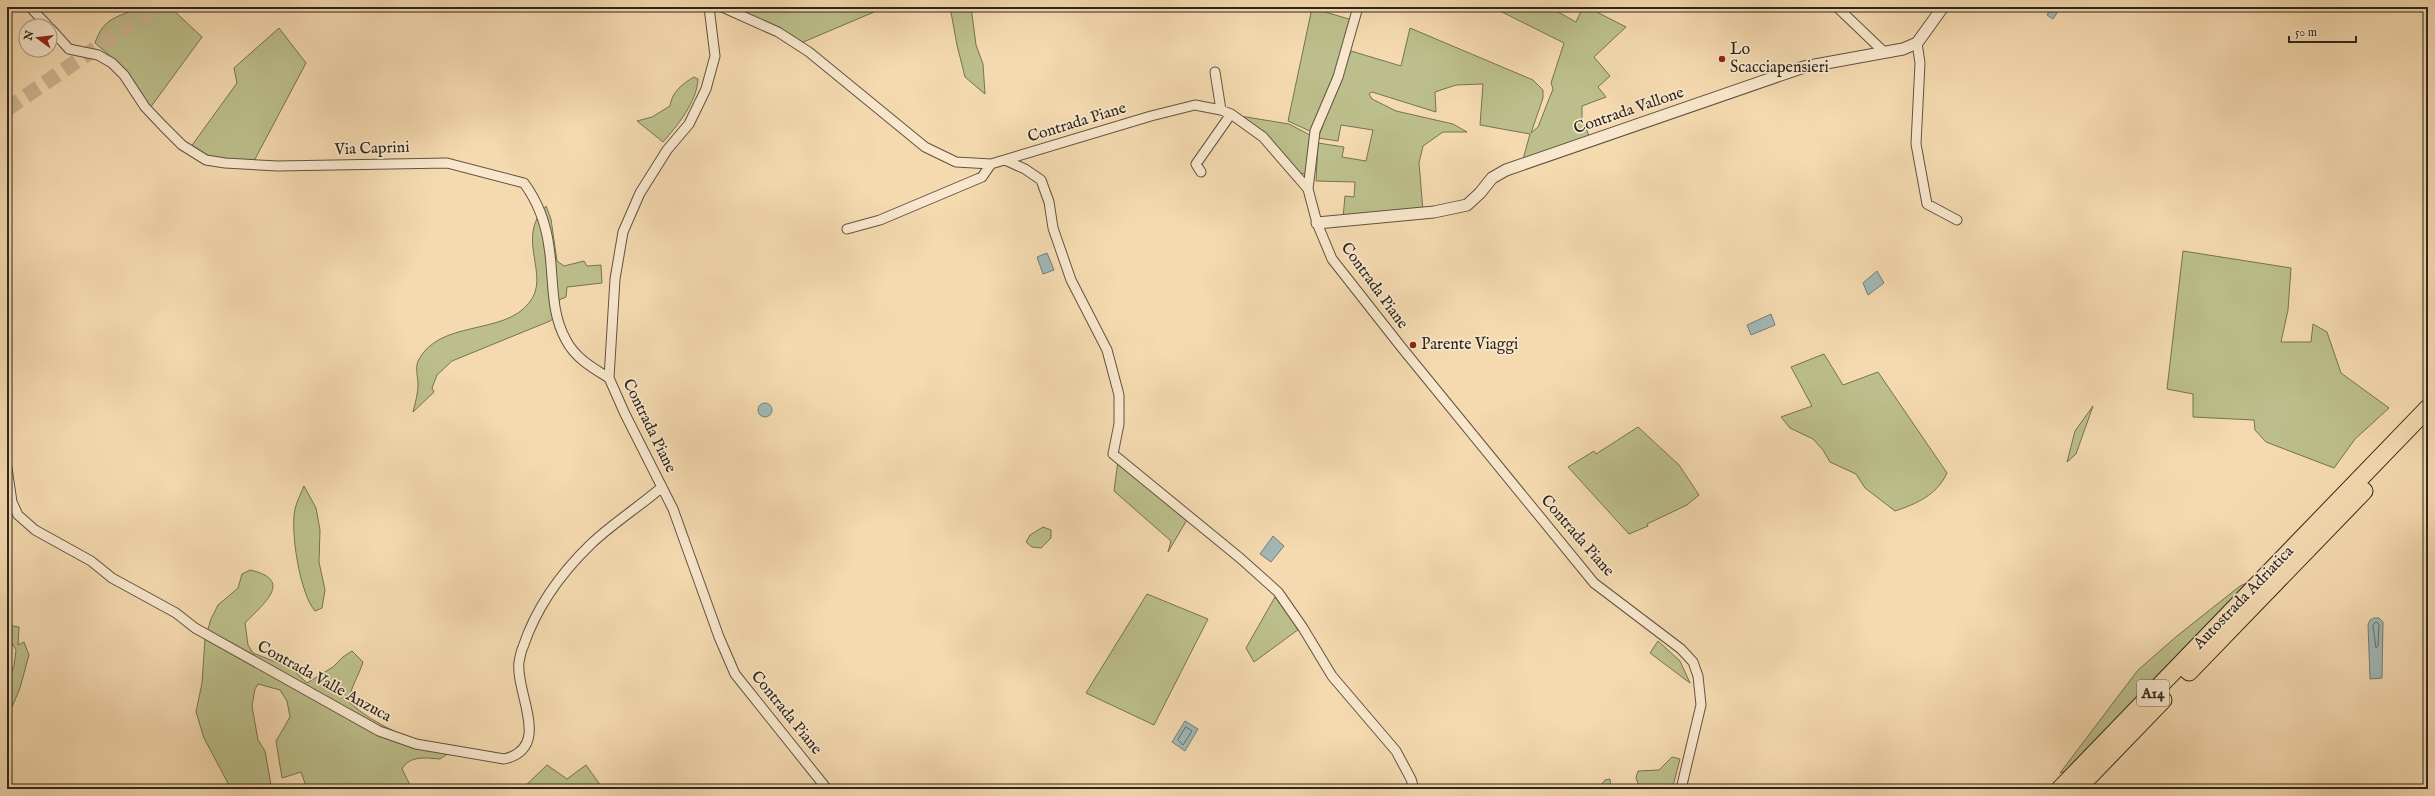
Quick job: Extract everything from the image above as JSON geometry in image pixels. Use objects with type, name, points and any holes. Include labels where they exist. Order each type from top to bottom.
[{"type":"highway","name":"Autostrada Adriatica","points":[[2077,789],[2249,600],[2428,408]]},
{"type":"highway","name":"Autostrada Adriatica","points":[[2060,789],[2428,424]]},
{"type":"street","points":[[30,7],[40,18]]},
{"type":"street","name":"Contrada Piane","points":[[709,7],[715,40],[715,56],[706,89],[689,124],[667,150],[640,193],[623,232],[615,279],[609,378],[616,397],[676,515],[719,637],[735,674],[828,789]]},
{"type":"street","name":"Contrada Piane","points":[[722,7],[778,32],[809,52],[925,147],[956,162],[991,164],[1151,116],[1195,105],[1221,110],[1231,114],[1263,137],[1308,189],[1317,224],[1332,259],[1402,348],[1594,583],[1681,649],[1693,662],[1698,676],[1702,705],[1681,789]]},
{"type":"street","points":[[1308,189],[1315,131],[1338,77],[1358,7]]},
{"type":"street","points":[[1837,7],[1884,52]]},
{"type":"street","points":[[1943,7],[1917,43],[1920,64],[1916,144],[1927,204],[1957,220]]},
{"type":"street","name":"Via Caprini","points":[[58,37],[69,49],[98,55],[112,63],[124,75],[145,107],[163,126],[182,145],[206,160],[225,163],[278,166],[364,166],[447,163],[524,183],[541,214],[549,247],[559,323],[566,341],[591,367],[609,378]]},
{"type":"street","name":"Contrada Vallone","points":[[1317,224],[1434,212],[1467,205],[1480,193],[1492,178],[1506,170],[1804,67],[1903,49],[1917,43]]},
{"type":"street","points":[[1215,72],[1221,110]]},
{"type":"street","points":[[1200,172],[1196,164],[1231,114]]},
{"type":"street","points":[[1005,160],[1025,169],[1042,180],[1049,202],[1053,228],[1071,280],[1107,350],[1119,395],[1119,424],[1113,454],[1240,558],[1278,592],[1303,628],[1332,676],[1396,751],[1411,779],[1414,789]]},
{"type":"street","points":[[847,229],[880,220],[982,177],[991,164]]},
{"type":"street","name":"Contrada Valle Anzuca","points":[[7,468],[12,502],[18,515],[36,530],[91,562],[112,578],[176,613],[195,628],[379,731],[416,744],[504,759],[517,756],[526,746],[530,730],[519,663],[529,633],[543,603],[591,544],[662,487]]},
{"type":"green space","points":[[140,7],[170,7],[202,37],[150,108],[126,72],[95,43],[99,34],[107,23],[118,16]]},
{"type":"green space","points":[[733,7],[876,7],[874,12],[801,43]]},
{"type":"green space","points":[[950,7],[971,7],[976,45],[983,64],[985,94],[965,77]]},
{"type":"green space","points":[[1492,7],[1549,7],[1576,22],[1583,7],[1587,7],[1626,27],[1594,57],[1610,76],[1598,87],[1606,97],[1582,106],[1582,119],[1590,138],[1522,163],[1530,134],[1480,125],[1483,84],[1456,85],[1435,92],[1436,112],[1372,92],[1369,94],[1372,99],[1396,111],[1453,124],[1467,132],[1443,132],[1423,146],[1419,163],[1423,211],[1343,218],[1345,196],[1354,197],[1355,182],[1316,181],[1318,143],[1344,147],[1342,157],[1366,161],[1373,130],[1341,125],[1338,141],[1318,138],[1351,51],[1401,66],[1410,28],[1533,80],[1543,90],[1543,98],[1531,133],[1538,127],[1553,89],[1551,83],[1564,43]]},
{"type":"green space","points":[[1312,8],[1352,20],[1338,68],[1312,132],[1288,121]]},
{"type":"green space","points":[[279,28],[306,63],[254,161],[230,167],[190,148],[237,83],[234,68]]},
{"type":"green space","points":[[694,77],[698,79],[697,88],[690,105],[680,121],[663,142],[637,121],[652,117],[670,106],[671,101],[678,89]]},
{"type":"green space","points":[[1240,116],[1289,124],[1310,135],[1306,174],[1299,173]]},
{"type":"green space","points":[[546,206],[551,219],[557,261],[564,266],[584,261],[587,266],[601,265],[602,283],[567,287],[566,297],[559,300],[559,315],[550,321],[452,361],[437,375],[432,388],[434,392],[413,412],[418,388],[417,364],[428,348],[441,339],[455,333],[504,320],[518,313],[529,303],[535,292],[537,281],[533,231],[537,218]]},
{"type":"green space","points":[[2183,251],[2291,268],[2288,310],[2281,342],[2311,342],[2313,324],[2327,332],[2341,373],[2389,408],[2355,439],[2334,468],[2266,442],[2255,430],[2254,420],[2193,417],[2193,394],[2167,389]]},
{"type":"green space","points":[[1824,354],[1843,385],[1878,372],[1947,473],[1943,481],[1932,493],[1918,502],[1895,511],[1865,488],[1856,474],[1830,462],[1823,450],[1813,439],[1790,428],[1781,417],[1812,406],[1791,367]]},
{"type":"green space","points":[[2093,406],[2076,454],[2067,462],[2075,431]]},
{"type":"green space","points":[[1638,427],[1679,465],[1699,495],[1687,505],[1647,524],[1648,526],[1629,534],[1568,467],[1594,451],[1596,454]]},
{"type":"green space","points":[[1118,461],[1188,518],[1168,552],[1171,541],[1114,491]]},
{"type":"green space","points":[[304,486],[316,508],[320,530],[319,562],[325,590],[322,608],[315,611],[305,591],[295,546],[295,509]]},
{"type":"green space","points":[[1043,527],[1051,530],[1051,538],[1041,548],[1032,547],[1026,542],[1030,535]]},
{"type":"green space","points":[[250,570],[263,574],[271,580],[273,586],[266,601],[245,623],[248,645],[253,653],[291,668],[307,683],[333,667],[343,657],[352,651],[363,662],[351,691],[349,702],[371,719],[383,726],[409,738],[449,753],[440,759],[419,758],[409,761],[402,769],[412,789],[307,789],[301,772],[282,778],[276,741],[290,717],[287,701],[280,690],[258,684],[255,689],[252,706],[258,740],[265,751],[271,785],[274,789],[233,789],[229,785],[204,738],[196,712],[202,683],[205,639],[211,619],[218,605],[238,588],[242,574]]},
{"type":"green space","points":[[2249,582],[2066,771],[2060,773],[2138,670],[2177,636],[2240,586]]},
{"type":"green space","points":[[1147,594],[1208,619],[1154,725],[1086,693]]},
{"type":"green space","points":[[1275,597],[1299,629],[1254,662],[1246,648]]},
{"type":"green space","points":[[7,625],[19,627],[18,645],[24,642],[29,655],[20,688],[7,719],[7,682],[14,666],[16,650],[12,643],[7,639]]},
{"type":"green space","points":[[1658,641],[1680,661],[1690,683],[1650,653]]},
{"type":"green space","points":[[1672,757],[1680,759],[1673,786],[1667,789],[1640,789],[1636,778],[1638,771],[1659,770]]},
{"type":"green space","points":[[547,765],[567,779],[586,765],[603,789],[522,789]]},
{"type":"green space","points":[[1610,779],[1611,789],[1598,789],[1605,780]]},
{"type":"water","points":[[2051,7],[2061,7],[2053,19],[2047,15]]},
{"type":"water","points":[[1047,253],[1054,270],[1043,274],[1037,257]]},
{"type":"water","points":[[1877,271],[1884,283],[1868,295],[1863,283]]},
{"type":"water","points":[[1771,314],[1775,325],[1751,335],[1747,325]]},
{"type":"water","points":[[765,403],[770,405],[772,410],[770,415],[765,417],[760,415],[758,410],[760,405]]},
{"type":"water","points":[[1273,536],[1284,546],[1271,562],[1260,554]]},
{"type":"water","points":[[2379,618],[2383,622],[2382,678],[2370,679],[2368,625],[2370,620]]},
{"type":"water","points":[[1185,721],[1198,729],[1185,751],[1172,742]]},
{"type":"tunnel","points":[[7,109],[156,7]]},
{"type":"place","name":"Lo Scacciapensieri","points":[[1722,59]]},
{"type":"place","name":"Parente Viaggi","points":[[1413,345]]}]
